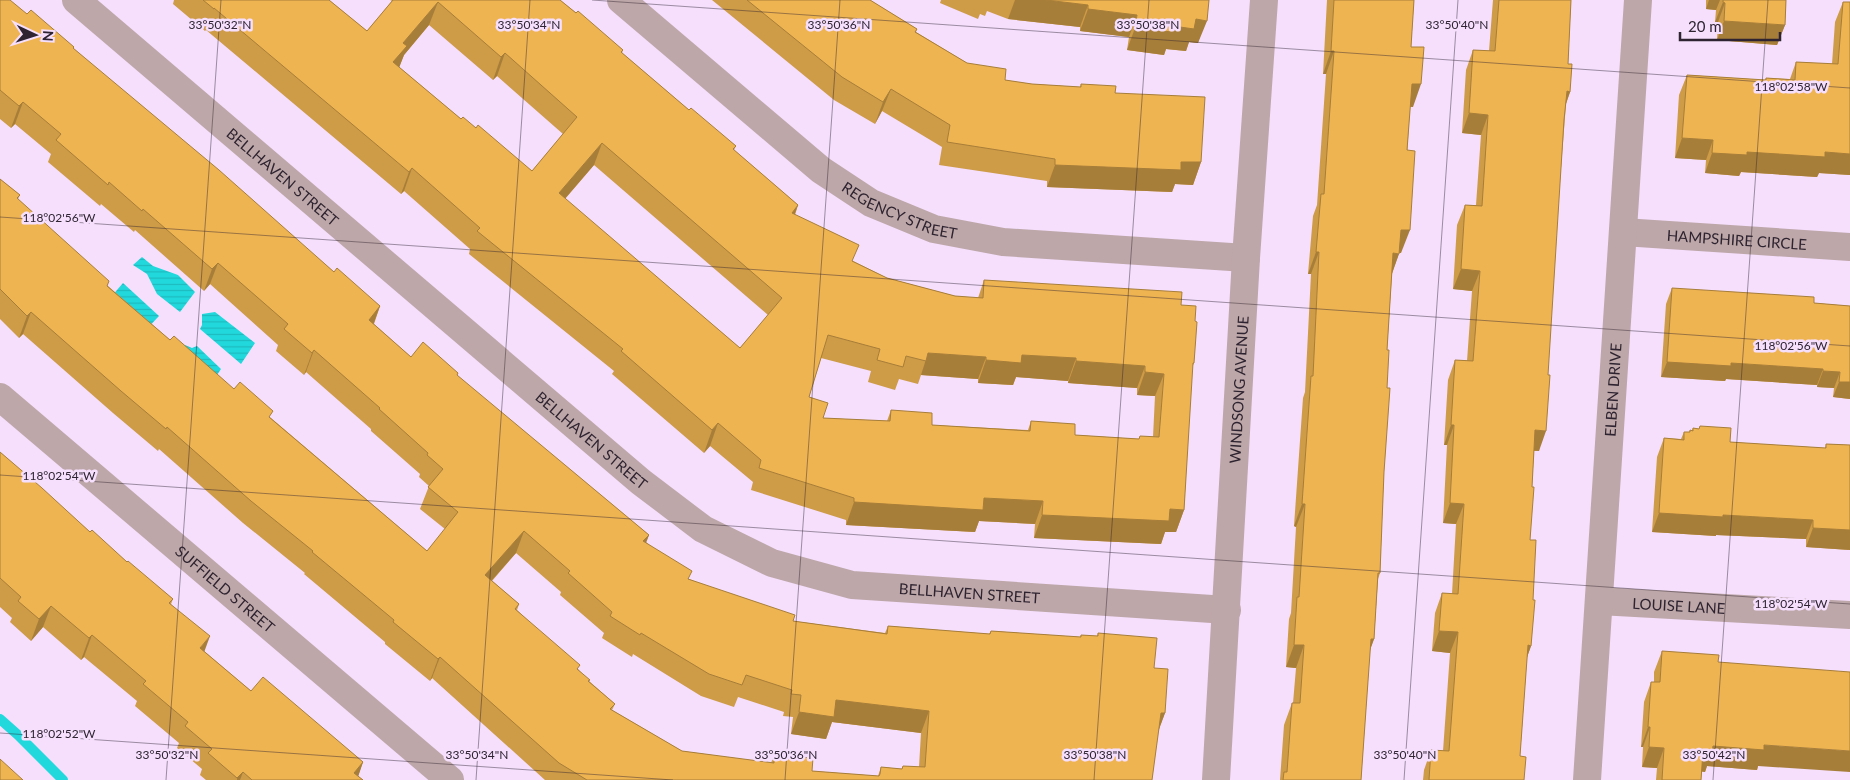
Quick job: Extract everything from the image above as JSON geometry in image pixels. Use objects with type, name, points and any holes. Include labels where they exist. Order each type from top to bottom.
[{"type":"street","name":"BELLHAVEN STREET","points":[[76,0],[641,482],[703,529],[772,563],[852,585],[1227,610]]},
{"type":"street","name":"REGENCY STREET","points":[[621,0],[821,170],[871,203],[934,230],[1003,242],[1246,258]]},
{"type":"street","name":"WINDSONG AVENUE","points":[[1216,780],[1246,258],[1264,0]]},
{"type":"street","name":"ELBEN DRIVE","points":[[1587,780],[1638,0]]},
{"type":"street","name":"HAMPSHIRE CIRCLE","points":[[1623,232],[1850,246]]},
{"type":"street","name":"SUFFIELD STREET","points":[[0,397],[450,780]]},
{"type":"street","name":"LOUISE LANE","points":[[1599,601],[1850,615]]},
{"type":"shaded area","points":[[142,257],[153,266],[178,275],[195,292],[180,312],[157,294],[147,274],[133,265]]},
{"type":"shaded area","points":[[123,283],[159,316],[143,333],[111,297]]},
{"type":"shaded area","points":[[215,312],[255,343],[241,364],[200,329],[202,314]]},
{"type":"shaded area","points":[[185,345],[192,348],[197,346],[221,369],[215,378],[179,348]]},
{"type":"building","points":[[0,0],[10,0],[27,14],[31,10],[73,48],[219,170],[334,272],[337,268],[380,306],[369,320],[411,357],[423,342],[458,373],[457,375],[649,535],[643,541],[692,571],[688,579],[795,615],[793,621],[887,634],[888,626],[990,634],[991,631],[1081,637],[1081,635],[1098,636],[1098,633],[1157,638],[1154,668],[1168,669],[1165,713],[1161,713],[1152,780],[587,780],[559,763],[440,657],[438,659],[393,622],[394,620],[251,501],[167,427],[166,429],[121,391],[31,312],[27,316],[0,289],[0,179],[20,195],[17,198],[109,281],[107,286],[170,340],[174,336],[234,389],[240,382],[273,411],[269,417],[427,551],[458,512],[428,487],[443,469],[380,408],[314,350],[312,353],[284,329],[288,324],[218,263],[212,269],[143,209],[142,211],[109,182],[108,185],[56,140],[61,134],[23,102],[19,106],[0,90]],"holes":[[[524,531],[570,571],[568,573],[612,612],[610,616],[640,635],[641,633],[709,674],[742,685],[746,675],[792,690],[791,694],[801,695],[799,712],[834,717],[836,700],[929,711],[925,767],[903,766],[902,769],[881,767],[879,776],[812,771],[813,758],[774,755],[774,763],[682,751],[610,709],[615,704],[577,669],[580,665],[515,609],[519,604],[485,575]]]},
{"type":"building","points":[[203,0],[329,0],[367,31],[393,0],[560,0],[576,13],[578,11],[623,50],[621,52],[689,110],[691,108],[736,146],[733,149],[798,205],[792,213],[859,245],[852,261],[887,278],[955,296],[983,298],[984,280],[1182,292],[1181,305],[1196,306],[1195,321],[1197,322],[1184,510],[1170,509],[1169,521],[1042,515],[1043,501],[984,498],[983,510],[854,502],[854,498],[759,468],[761,460],[718,423],[712,430],[621,351],[623,349],[477,231],[480,228],[412,168],[409,172]],"holes":[[[438,2],[501,57],[505,53],[577,117],[532,171],[478,125],[476,128],[463,117],[461,119],[393,62],[407,46],[403,43]],[[602,143],[782,298],[740,348],[559,193]],[[828,335],[880,349],[877,360],[903,367],[906,356],[926,361],[928,353],[986,357],[986,360],[1021,363],[1022,355],[1076,358],[1076,361],[1145,366],[1145,372],[1164,374],[1159,437],[1140,436],[1139,439],[1075,435],[1075,424],[1031,421],[1030,431],[932,425],[932,413],[891,410],[890,421],[823,418],[828,403],[809,397]]]},
{"type":"building","points":[[747,0],[870,0],[917,29],[915,32],[967,63],[1006,69],[1005,80],[1032,84],[1081,87],[1081,84],[1116,86],[1115,93],[1205,97],[1201,162],[1181,162],[1181,170],[1055,165],[1055,159],[947,142],[950,125],[891,89],[883,102],[842,77]]},
{"type":"building","points":[[1046,0],[1209,0],[1207,21],[1196,19],[1194,29],[1173,26],[1172,32],[1135,28],[1137,15],[1088,9],[1088,5]]},
{"type":"building","points":[[1334,0],[1414,0],[1411,47],[1424,47],[1421,84],[1412,84],[1407,150],[1415,151],[1410,230],[1401,230],[1399,254],[1393,253],[1387,350],[1389,350],[1387,388],[1390,388],[1380,573],[1378,573],[1374,639],[1371,639],[1361,780],[1283,780],[1284,772],[1287,772],[1292,703],[1300,703],[1304,645],[1294,645],[1305,504],[1302,504],[1311,376],[1313,376],[1319,252],[1316,252],[1321,194],[1324,194],[1334,51],[1331,51]]},
{"type":"building","points":[[1499,0],[1571,0],[1568,64],[1572,64],[1570,92],[1567,91],[1564,120],[1546,431],[1535,430],[1532,487],[1534,487],[1530,540],[1536,540],[1533,600],[1535,600],[1531,646],[1528,645],[1520,756],[1526,757],[1524,780],[1429,780],[1431,750],[1449,751],[1458,632],[1439,631],[1442,593],[1458,594],[1464,504],[1450,503],[1454,425],[1451,425],[1455,360],[1473,361],[1480,271],[1461,269],[1465,205],[1482,206],[1488,115],[1469,113],[1473,50],[1495,51]]},
{"type":"building","points":[[1723,0],[1786,0],[1785,25],[1724,21],[1725,3]]},
{"type":"building","points":[[1843,2],[1850,2],[1850,154],[1825,152],[1825,157],[1747,152],[1747,155],[1712,153],[1713,140],[1682,138],[1687,75],[1795,80],[1796,62],[1838,64]]},
{"type":"building","points":[[1672,288],[1814,297],[1814,303],[1850,306],[1850,382],[1839,382],[1840,372],[1823,371],[1823,369],[1731,363],[1731,366],[1667,362]]},
{"type":"building","points":[[1700,426],[1731,428],[1730,442],[1826,448],[1826,444],[1850,445],[1850,530],[1813,528],[1813,520],[1659,513],[1664,438],[1684,440],[1684,432],[1693,431],[1693,428],[1699,429]]},
{"type":"building","points":[[0,452],[90,532],[92,530],[127,562],[173,599],[169,603],[210,636],[200,648],[251,691],[263,677],[363,762],[354,773],[363,780],[252,780],[243,772],[237,778],[208,753],[212,749],[185,726],[188,722],[143,684],[146,681],[92,635],[89,638],[51,606],[39,619],[18,601],[21,597],[0,578]]},
{"type":"building","points":[[1662,651],[1719,655],[1718,662],[1850,672],[1850,751],[1764,745],[1764,750],[1713,746],[1712,752],[1703,751],[1701,780],[1662,780],[1664,748],[1649,747],[1650,727],[1648,727],[1651,682],[1660,682]]},
{"type":"building","points":[[0,759],[23,780],[0,780]]},
{"type":"waterway","points":[[0,719],[63,780]]}]
